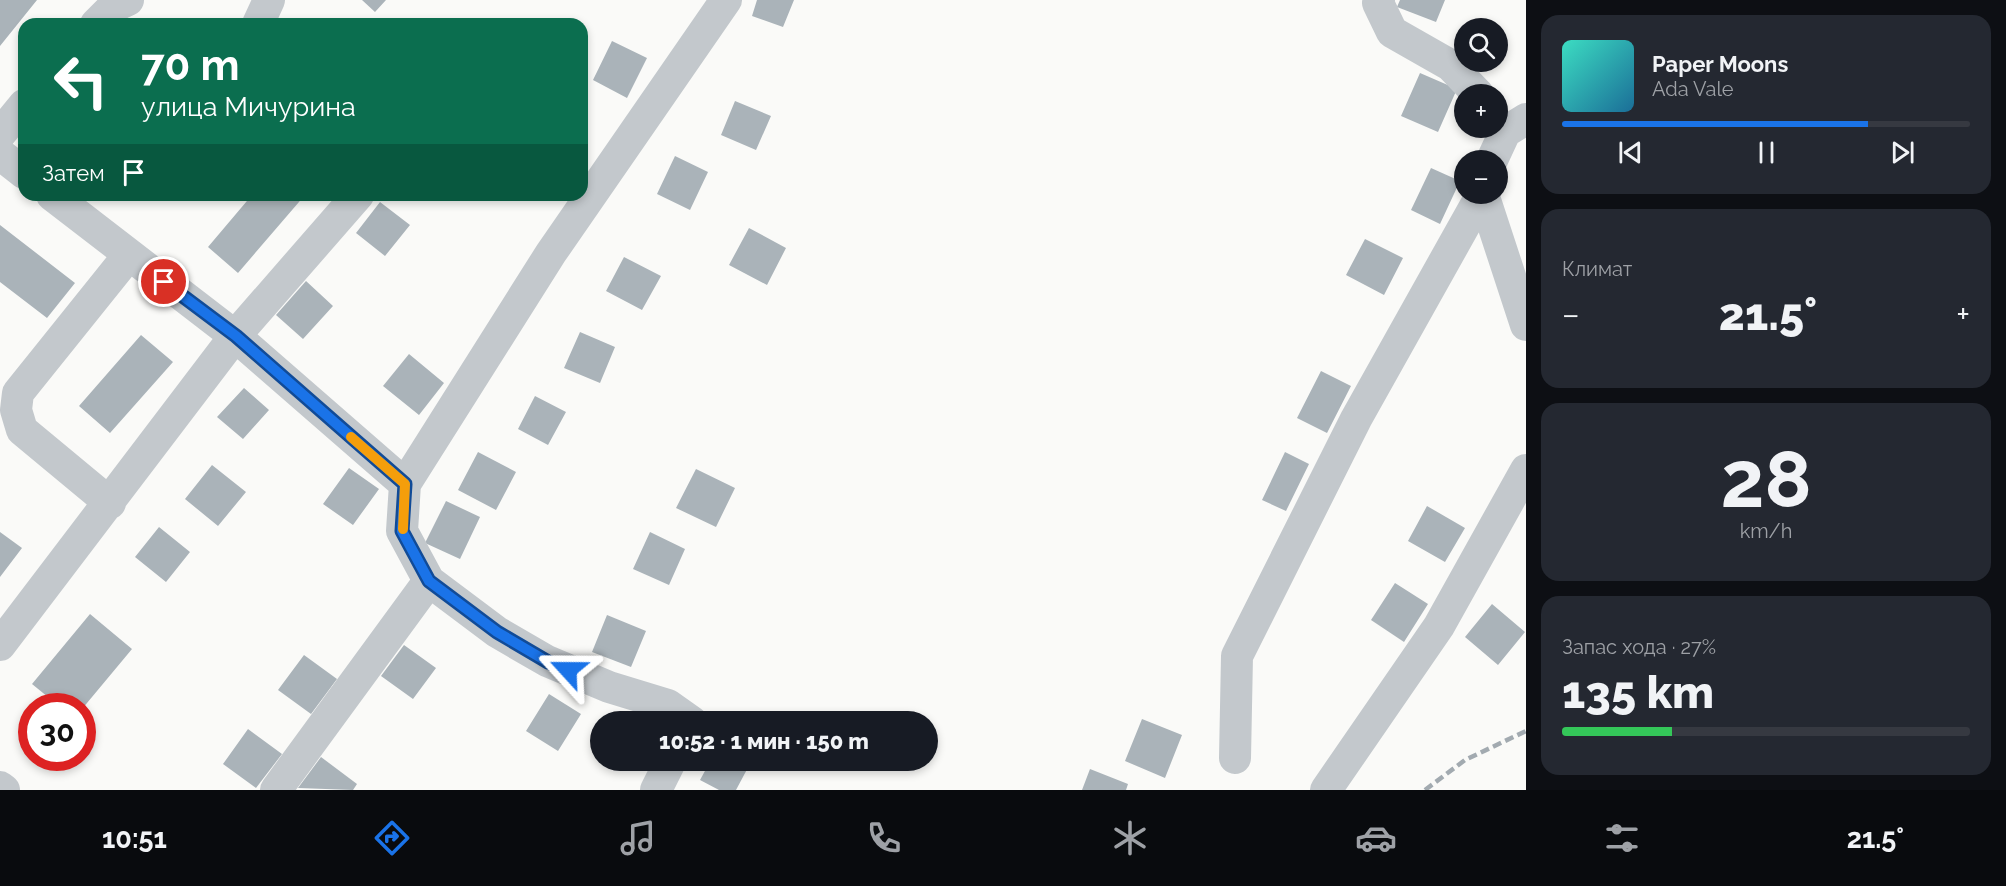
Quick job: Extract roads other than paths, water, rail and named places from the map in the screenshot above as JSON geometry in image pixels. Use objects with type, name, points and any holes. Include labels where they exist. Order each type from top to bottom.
[{"type":"street","points":[[102,18],[113,7],[128,0]]},
{"type":"street","points":[[261,18],[269,0]]},
{"type":"street","points":[[588,200],[726,0]]},
{"type":"street","points":[[1379,0],[1378,3],[1392,32],[1450,66],[1468,84]]},
{"type":"street","points":[[0,134],[18,112]]},
{"type":"street","points":[[1497,150],[1509,124]]},
{"type":"street","points":[[0,154],[18,168]]},
{"type":"street","points":[[59,201],[128,256],[236,336],[405,484]]},
{"type":"street","points":[[0,645],[236,336],[353,201]]},
{"type":"street","points":[[587,201],[551,253],[405,484],[402,531],[429,581],[497,632],[548,662],[609,687],[668,705],[676,711]]},
{"type":"street","points":[[1235,758],[1238,656],[1356,419],[1476,204]]},
{"type":"street","points":[[1485,204],[1526,325]]},
{"type":"street","points":[[110,503],[22,430],[16,410],[18,393],[128,256]]},
{"type":"street","points":[[1326,790],[1438,626],[1526,470]]},
{"type":"street","points":[[276,790],[429,581]]},
{"type":"street","points":[[656,790],[666,771]]},
{"type":"street","points":[[0,787],[4,790]]},
{"type":"railway","points":[[1425,790],[1465,760],[1526,731]]}]
